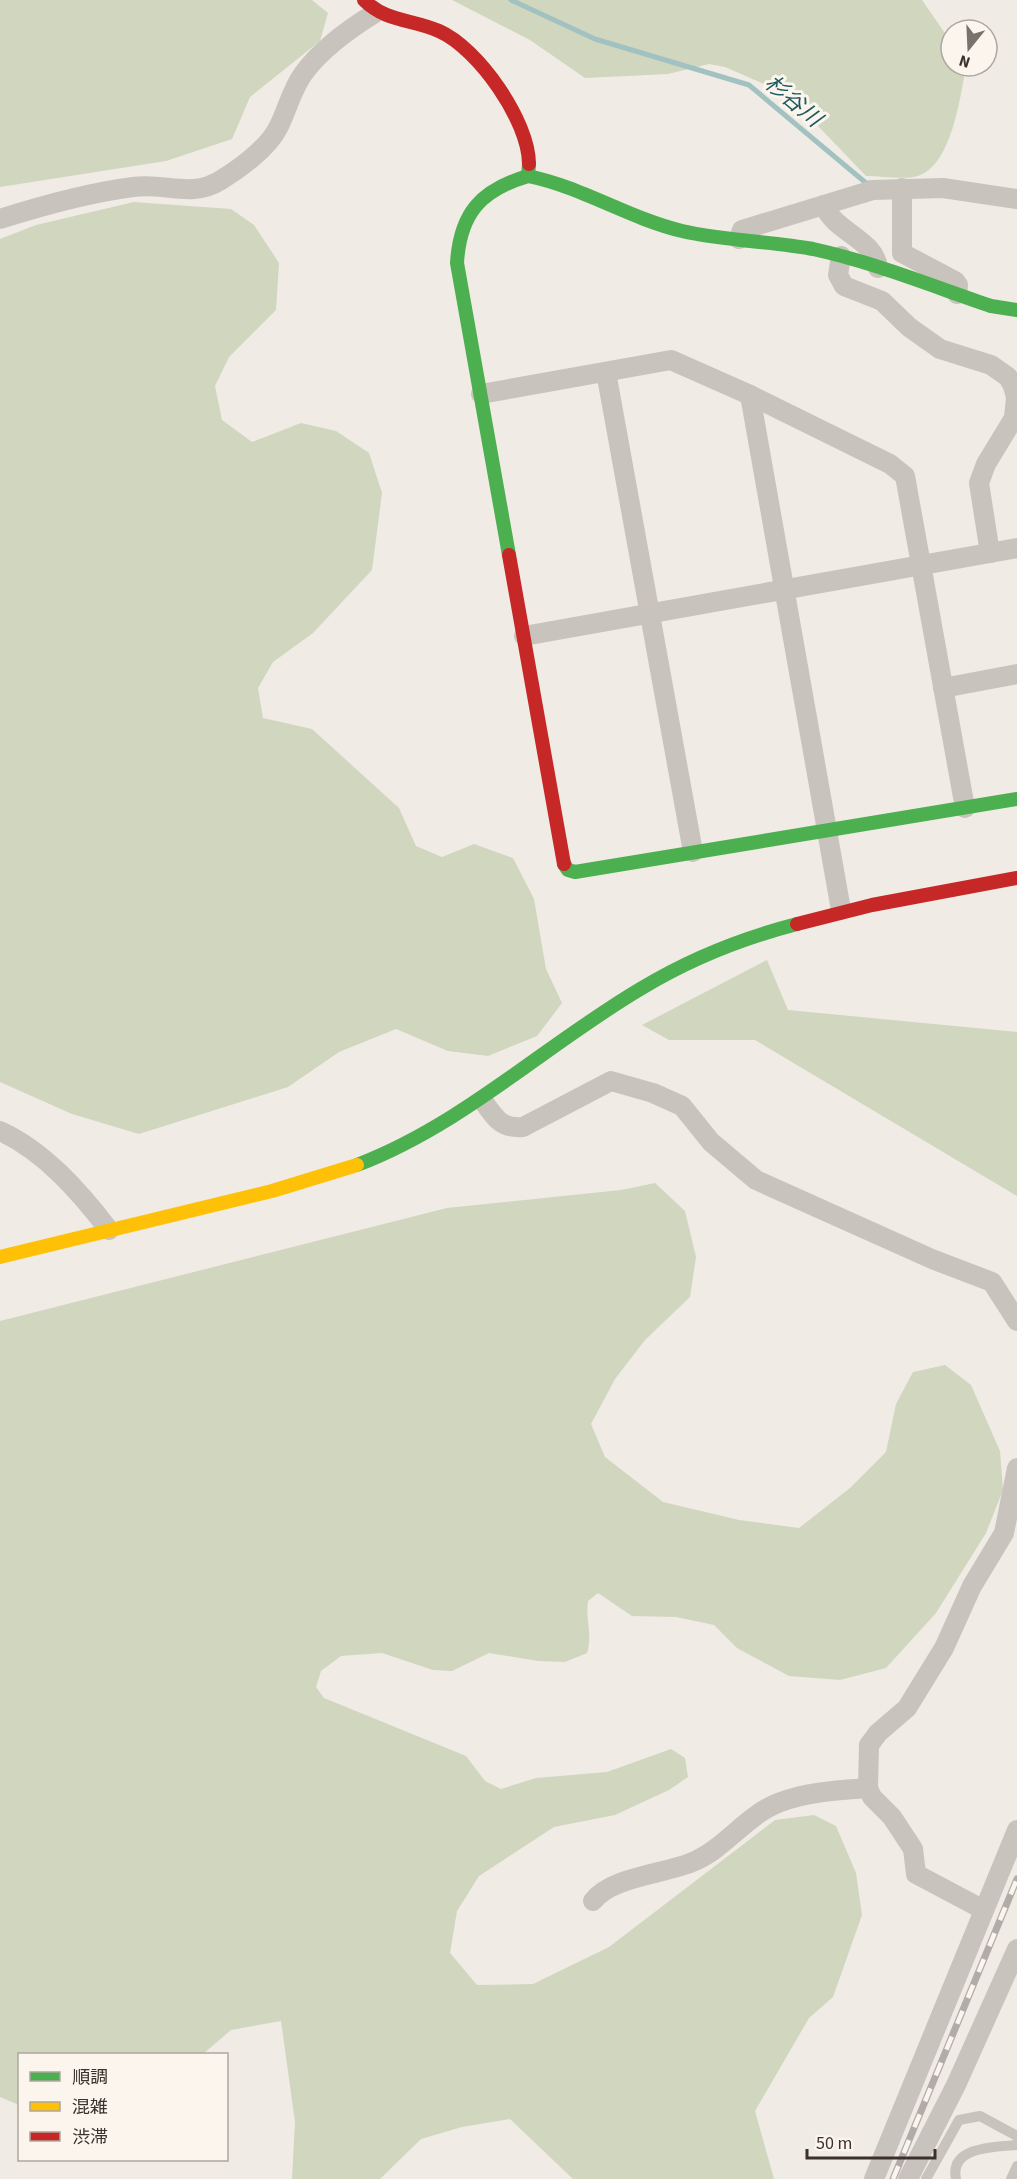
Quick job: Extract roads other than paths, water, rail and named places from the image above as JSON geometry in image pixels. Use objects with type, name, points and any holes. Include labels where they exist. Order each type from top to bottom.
[{"type":"street","points":[[0,219],[70,197],[154,184],[176,189],[196,190],[221,180],[268,141],[277,130],[295,87],[308,67],[370,7],[385,18],[443,33],[471,54],[523,132],[528,147],[528,176]]},
{"type":"street","points":[[1017,310],[991,306],[841,256],[673,228],[626,212],[561,183],[528,176],[503,183],[482,197],[468,214],[458,236],[458,271],[564,865],[568,870],[575,872],[1017,799]]},
{"type":"street","points":[[902,188],[902,254],[955,281],[958,285],[957,294]]},
{"type":"street","points":[[739,239],[742,230],[873,190],[943,188],[1017,199]]},
{"type":"street","points":[[824,205],[830,216],[874,254],[878,268]]},
{"type":"street","points":[[841,256],[838,275],[844,286],[882,301],[909,327],[940,349],[991,365],[1008,377],[1013,386],[1016,397],[1014,418],[986,464],[979,483],[990,553]]},
{"type":"street","points":[[481,394],[671,360],[750,395],[890,464],[905,476],[965,807]]},
{"type":"street","points":[[606,372],[693,852]]},
{"type":"street","points":[[750,395],[841,910]]},
{"type":"street","points":[[524,636],[1017,548]]},
{"type":"street","points":[[944,688],[1017,674]]},
{"type":"street","points":[[0,1257],[296,1184],[358,1165],[436,1129],[483,1101],[594,1020],[672,972],[759,934],[841,910],[1017,878]]},
{"type":"street","points":[[483,1101],[496,1120],[503,1126],[512,1128],[523,1127],[611,1081],[653,1093],[682,1106],[711,1142],[756,1180],[932,1259],[992,1282],[1017,1321]]},
{"type":"street","points":[[0,1131],[16,1138],[51,1167],[88,1203],[109,1230]]},
{"type":"street","points":[[984,1910],[916,1874],[914,1857],[908,1841],[892,1817],[872,1797],[868,1788],[869,1745],[878,1733],[907,1708],[944,1648],[972,1586],[1004,1533],[1017,1468]]},
{"type":"street","points":[[593,1901],[597,1896],[627,1882],[695,1862],[756,1815],[776,1804],[815,1794],[868,1788]]},
{"type":"street","points":[[873,2179],[1017,1830]]},
{"type":"street","points":[[908,2179],[956,2085],[1017,1949]]},
{"type":"lane","points":[[926,2179],[955,2124],[965,2118],[972,2116],[987,2119],[1017,2136]]},
{"type":"lane","points":[[956,2179],[958,2164],[966,2154],[979,2149],[1017,2145]]},
{"type":"lane","points":[[1011,2179],[1017,2166]]},
{"type":"waterway","name":"杉谷川","points":[[511,0],[595,39],[749,85],[866,183],[870,183]]},
{"type":"railway","points":[[893,2179],[1017,1879]]}]
